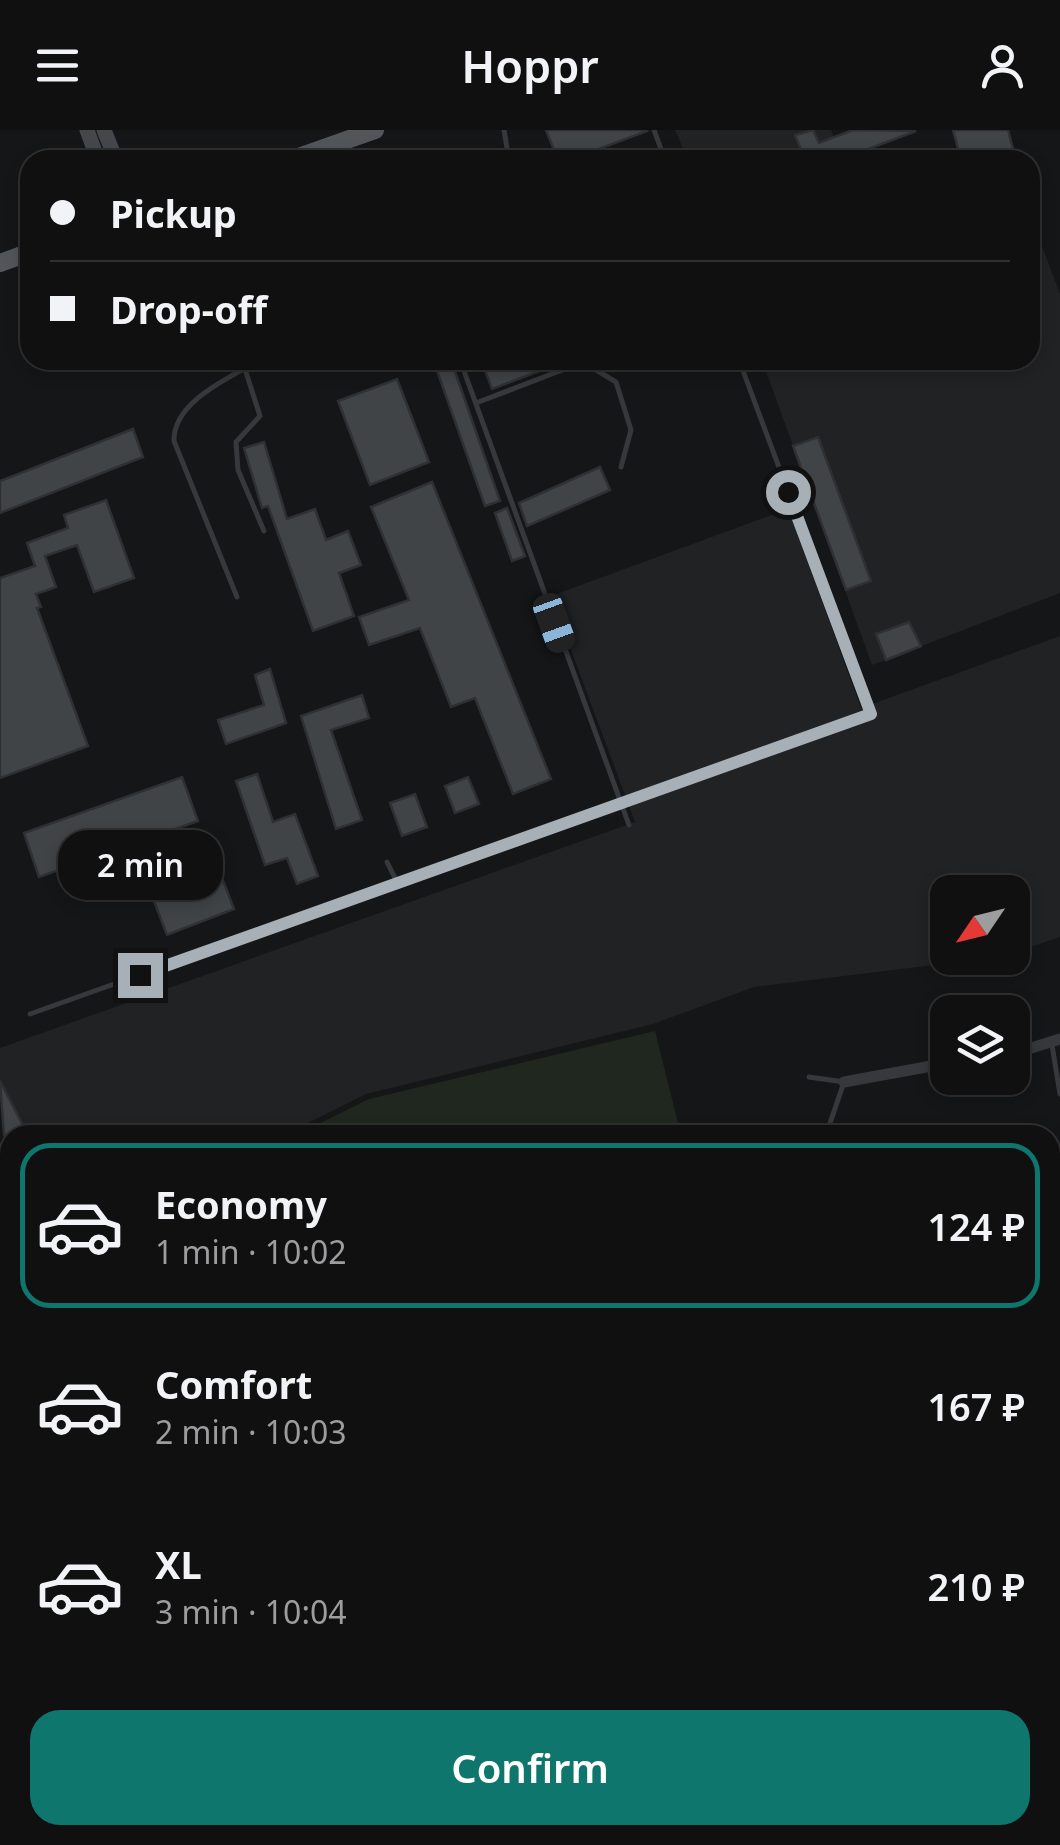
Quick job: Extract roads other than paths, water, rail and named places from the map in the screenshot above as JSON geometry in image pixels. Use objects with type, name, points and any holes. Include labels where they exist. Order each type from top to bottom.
[{"type":"main road","points":[[309,150],[334,137],[375,130]]},
{"type":"street","points":[[1030,1049],[1056,1041]]},
{"type":"street","points":[[844,1082],[930,1066]]},
{"type":"lane","points":[[237,597],[174,441],[174,430],[200,396],[242,370]]},
{"type":"lane","points":[[246,370],[260,416],[236,442],[238,470],[264,531]]},
{"type":"lane","points":[[464,370],[619,806],[629,824]]},
{"type":"lane","points":[[476,404],[563,370]]},
{"type":"lane","points":[[596,370],[616,382],[630,430],[621,467]]},
{"type":"lane","points":[[30,1014],[871,714],[743,370]]},
{"type":"lane","points":[[387,862],[398,884]]},
{"type":"lane","points":[[1056,1041],[1060,1094]]},
{"type":"lane","points":[[809,1076],[844,1082],[829,1125]]}]
